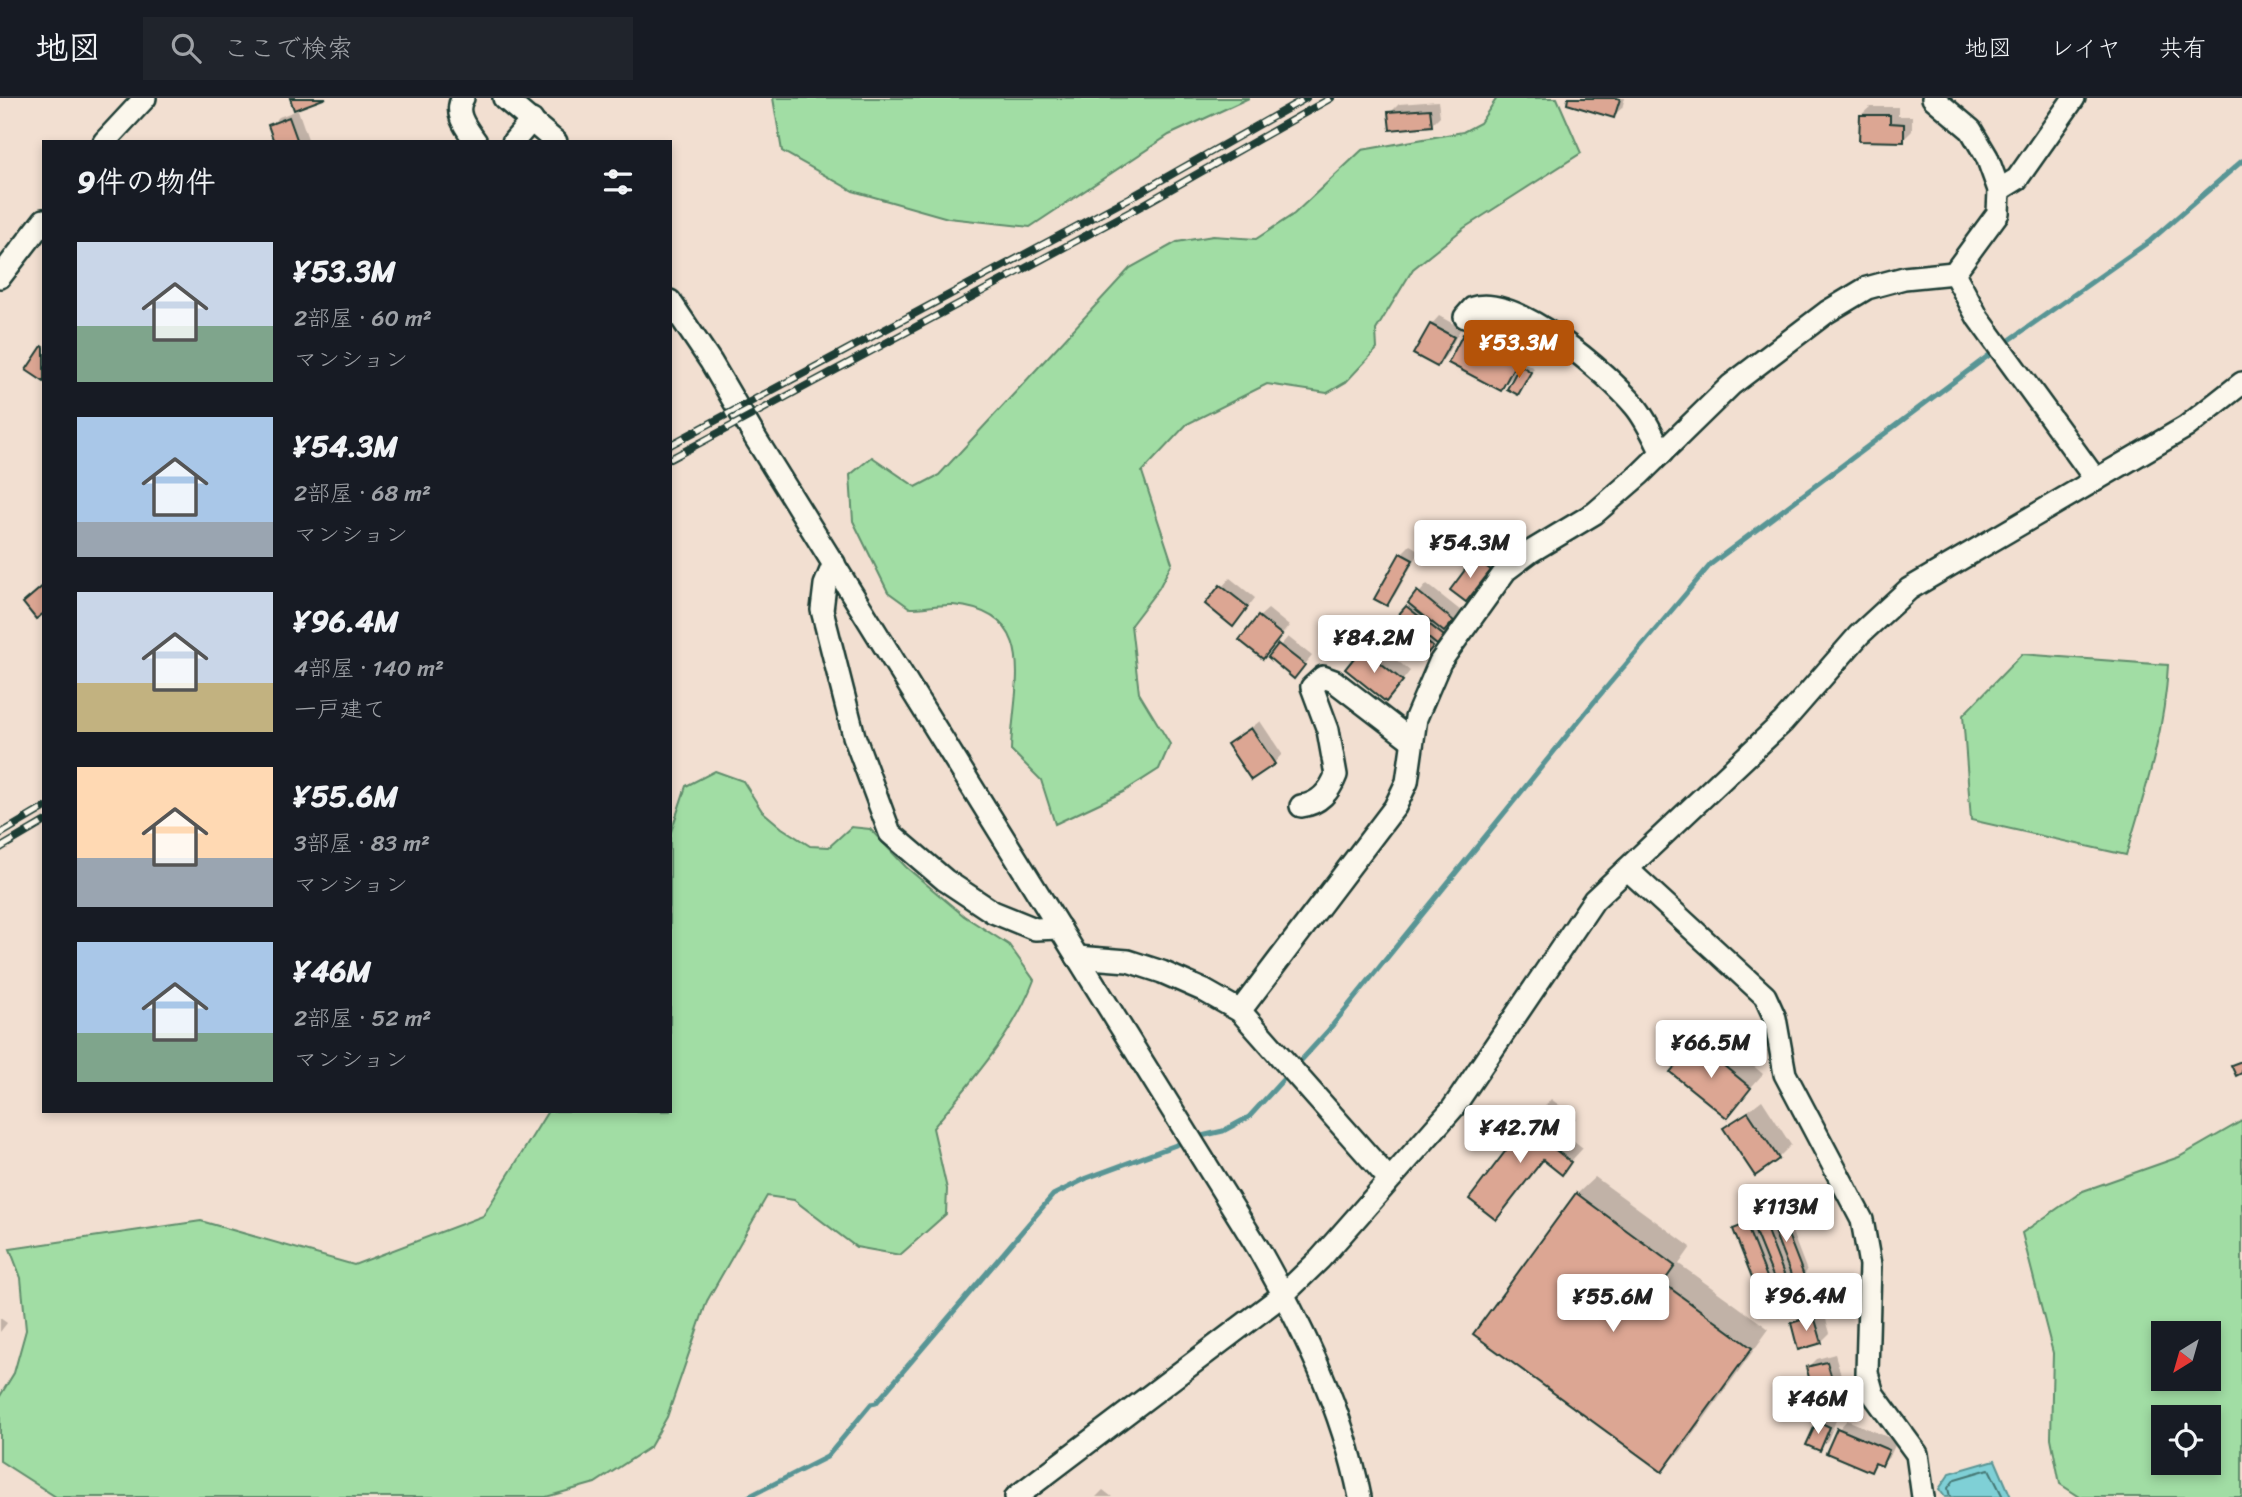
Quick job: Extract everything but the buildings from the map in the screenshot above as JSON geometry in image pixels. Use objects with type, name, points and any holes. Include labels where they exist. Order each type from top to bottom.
[{"type":"street","points":[[106,140],[145,98]]},
{"type":"street","points":[[463,98],[459,113],[476,140]]},
{"type":"street","points":[[1240,1011],[1395,807],[1407,782],[1416,718],[1440,662],[1506,570],[1549,539],[1595,513],[1662,453],[1731,385],[1827,312],[1867,288],[1904,278],[1954,273],[1998,213],[1999,190],[1987,157],[1970,130],[1933,98]]},
{"type":"street","points":[[1999,190],[2017,179],[2074,98]]},
{"type":"street","points":[[513,140],[520,106]]},
{"type":"street","points":[[520,106],[554,140]]},
{"type":"street","points":[[0,277],[42,222]]},
{"type":"street","points":[[1954,273],[1978,318],[2096,480]]},
{"type":"street","points":[[672,305],[1199,1150],[1284,1294],[1333,1399],[1352,1458],[1360,1497]]},
{"type":"street","points":[[1465,317],[1473,308],[1495,306],[1508,309],[1550,332],[1634,405],[1662,453]]},
{"type":"street","points":[[1016,1497],[1284,1294],[1320,1259],[1388,1178],[1453,1108],[1594,900],[1783,722],[1859,635],[1909,589],[2186,427],[2242,383]]},
{"type":"street","points":[[834,563],[825,585],[822,610],[854,736],[890,833],[945,880],[993,912],[1035,929],[1060,929]]},
{"type":"street","points":[[1301,806],[1311,805],[1323,797],[1336,775],[1328,730],[1313,697],[1312,688],[1316,681],[1323,677],[1334,681],[1411,740]]},
{"type":"street","points":[[1627,869],[1765,996],[1775,1018],[1784,1074],[1862,1220],[1870,1265],[1865,1348],[1867,1373],[1873,1394],[1917,1454],[1923,1497]]},
{"type":"street","points":[[1077,957],[1128,961],[1150,968],[1203,990],[1240,1011],[1299,1074],[1388,1178]]},
{"type":"green space","points":[[773,98],[1249,98],[1169,135],[1030,227],[948,218],[853,191],[782,151]]},
{"type":"green space","points":[[1497,98],[1557,98],[1581,153],[1464,228],[1413,269],[1376,330],[1377,349],[1346,382],[1327,393],[1267,384],[1187,424],[1142,472],[1172,563],[1159,588],[1131,625],[1139,693],[1170,744],[1159,769],[1123,792],[1055,824],[1041,780],[1011,750],[1017,680],[1016,658],[1011,639],[1000,623],[981,611],[953,605],[910,608],[888,592],[853,521],[850,475],[872,457],[916,487],[939,475],[1130,268],[1177,242],[1213,236],[1256,239],[1294,214],[1362,150],[1463,132],[1480,123]]},
{"type":"green space","points":[[2022,654],[2168,665],[2158,738],[2126,855],[1971,820],[1963,715]]},
{"type":"green space","points":[[715,771],[743,781],[762,811],[810,846],[829,847],[851,827],[870,829],[906,867],[964,916],[1009,945],[1034,980],[1003,1039],[933,1128],[947,1189],[946,1214],[900,1255],[856,1247],[794,1200],[767,1196],[707,1301],[667,1417],[650,1447],[595,1483],[546,1497],[56,1497],[0,1461],[0,1396],[14,1373],[26,1330],[21,1278],[10,1249],[201,1221],[354,1265],[483,1216],[547,1113],[672,1113],[672,829],[686,786]]},
{"type":"green space","points":[[2242,1121],[2242,1497],[2080,1497],[2060,1484],[2051,1438],[2053,1353],[2022,1233],[2083,1191],[2179,1157]]},
{"type":"water","points":[[1995,1460],[2011,1497],[1945,1497],[1939,1489],[1950,1473]]},
{"type":"waterway","points":[[2004,344],[2150,241],[2242,161]]},
{"type":"waterway","points":[[1296,1066],[1327,1032],[1594,702],[1711,564],[1996,350]]},
{"type":"waterway","points":[[1197,1137],[1223,1131],[1249,1117],[1289,1073]]},
{"type":"waterway","points":[[748,1497],[827,1457],[1053,1195],[1087,1178],[1184,1142]]},
{"type":"railway","points":[[672,444],[1135,195],[1306,98]]},
{"type":"railway","points":[[672,458],[1141,206],[1331,98]]},
{"type":"railway","points":[[0,834],[42,809]]},
{"type":"railway","points":[[0,848],[42,823]]}]
